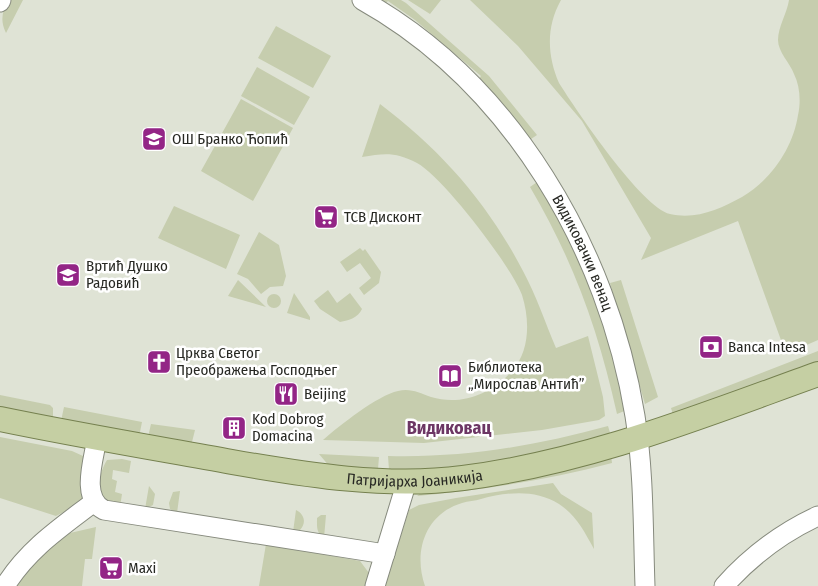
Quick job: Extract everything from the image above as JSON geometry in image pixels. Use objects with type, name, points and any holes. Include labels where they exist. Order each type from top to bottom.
[{"type":"main road","name":"Патријарха Јоаникија","points":[[0,419],[97,438],[307,474],[407,481],[461,479],[525,469],[584,455],[638,439],[818,374]]},
{"type":"street","name":"Видиковачки венац","points":[[362,0],[389,15],[443,57],[487,101],[541,171],[575,234],[607,303],[628,379],[638,439],[645,586]]},
{"type":"street","points":[[97,438],[90,484],[99,506]]},
{"type":"street","points":[[375,586],[407,481]]},
{"type":"street","points":[[5,586],[23,561],[42,541],[99,506],[385,554]]},
{"type":"street","points":[[724,586],[766,546],[792,529],[818,516]]},
{"type":"green space","points":[[8,0],[23,0],[6,33],[2,16]]},
{"type":"green space","points":[[375,0],[401,0],[406,3],[489,76],[537,135],[528,141],[477,82],[481,76],[415,20],[388,1],[384,5]]},
{"type":"green space","points":[[408,0],[441,0],[430,14]]},
{"type":"green space","points":[[470,0],[561,0],[553,20],[550,41],[552,62],[559,83],[610,156],[643,195],[658,208],[670,214],[689,216],[725,206],[753,190],[771,172],[786,151],[795,127],[800,99],[798,84],[779,44],[779,30],[789,0],[818,0],[818,340],[786,354],[738,221],[641,260],[651,238],[582,121],[518,46]]},
{"type":"green space","points":[[276,26],[331,56],[313,88],[258,58]]},
{"type":"green space","points":[[257,67],[310,97],[294,125],[241,96]]},
{"type":"green space","points":[[241,99],[293,128],[253,201],[201,171]]},
{"type":"green space","points":[[380,104],[443,159],[494,222],[523,271],[556,348],[588,336],[603,397],[605,416],[599,420],[542,430],[424,443],[323,440],[348,419],[380,398],[398,391],[411,391],[431,397],[453,400],[464,399],[485,392],[504,379],[518,363],[527,335],[525,305],[522,295],[505,264],[476,224],[443,186],[417,163],[403,157],[390,154],[362,157]]},
{"type":"green space","points":[[540,180],[564,223],[607,325],[627,410],[617,414],[602,353],[583,297],[546,215],[530,187]]},
{"type":"green space","points":[[174,206],[240,235],[226,269],[158,238]]},
{"type":"green space","points":[[259,232],[279,245],[286,276],[283,286],[270,287],[261,294],[248,279],[237,274]]},
{"type":"green space","points":[[360,248],[363,251],[365,249],[381,272],[379,283],[364,295],[359,288],[371,278],[360,263],[347,272],[340,262]]},
{"type":"green space","points":[[238,280],[266,307],[228,296]]},
{"type":"green space","points":[[621,280],[658,397],[645,404],[610,283]]},
{"type":"green space","points":[[328,290],[337,303],[350,293],[362,309],[358,315],[340,322],[320,309],[314,301]]},
{"type":"green space","points":[[294,293],[310,317],[310,320],[287,313]]},
{"type":"green space","points":[[271,294],[277,294],[281,301],[277,308],[271,308],[267,304],[267,298]]},
{"type":"green space","points":[[818,351],[818,362],[811,367],[674,418],[671,408]]},
{"type":"green space","points":[[0,395],[50,405],[53,408],[53,420],[0,410]]},
{"type":"green space","points":[[64,407],[142,422],[139,437],[61,421]]},
{"type":"green space","points":[[151,424],[195,430],[191,446],[148,437]]},
{"type":"green space","points":[[608,426],[611,436],[575,449],[457,469],[389,470],[388,456],[472,453],[526,445]]},
{"type":"green space","points":[[0,437],[72,451],[83,456],[84,495],[81,503],[56,516],[0,498]]},
{"type":"green space","points":[[319,454],[379,457],[378,469],[330,467]]},
{"type":"green space","points":[[611,455],[612,463],[564,474],[466,491],[417,496],[428,487]]},
{"type":"green space","points":[[122,459],[131,461],[129,473],[113,470],[112,479],[117,481],[115,492],[122,494],[120,507],[105,500],[101,495],[99,482],[107,460]]},
{"type":"green space","points":[[553,483],[561,494],[592,513],[594,549],[575,518],[559,504],[550,499],[531,494],[501,495],[464,502],[449,508],[431,525],[425,536],[422,548],[422,573],[425,586],[385,586],[409,510],[419,505],[456,498]]},
{"type":"green space","points":[[149,486],[155,494],[153,505],[145,509]]},
{"type":"green space","points":[[180,491],[177,513],[170,509],[169,503],[173,492]]},
{"type":"green space","points":[[296,510],[303,516],[304,521],[300,530],[293,532]]},
{"type":"green space","points":[[321,515],[326,515],[324,538],[318,532],[317,527],[317,518]]},
{"type":"green space","points":[[96,527],[92,559],[85,559],[82,586],[9,586],[45,549],[70,533]]},
{"type":"green space","points":[[266,544],[360,561],[369,573],[367,586],[259,586]]},
{"type":"place","name":"ОШ Бранко Ћопић","points":[[154,139]]},
{"type":"place","name":"ТСВ Дисконт","points":[[326,217]]},
{"type":"place","name":"Вртић Душко Радовић","points":[[68,275]]},
{"type":"place","name":"Banca Intesa","points":[[711,347]]},
{"type":"place","name":"Црква Светог Преображења Господњег","points":[[159,362]]},
{"type":"place","name":"Библиотека „Мирослав Антић”","points":[[450,376]]},
{"type":"place","name":"Beijing","points":[[286,394]]},
{"type":"place","name":"Kod Dobrog Domacina","points":[[234,428]]},
{"type":"place","name":"Maxi","points":[[111,568]]},
{"type":"district","name":"Видиковац","points":[[449,428]]}]
